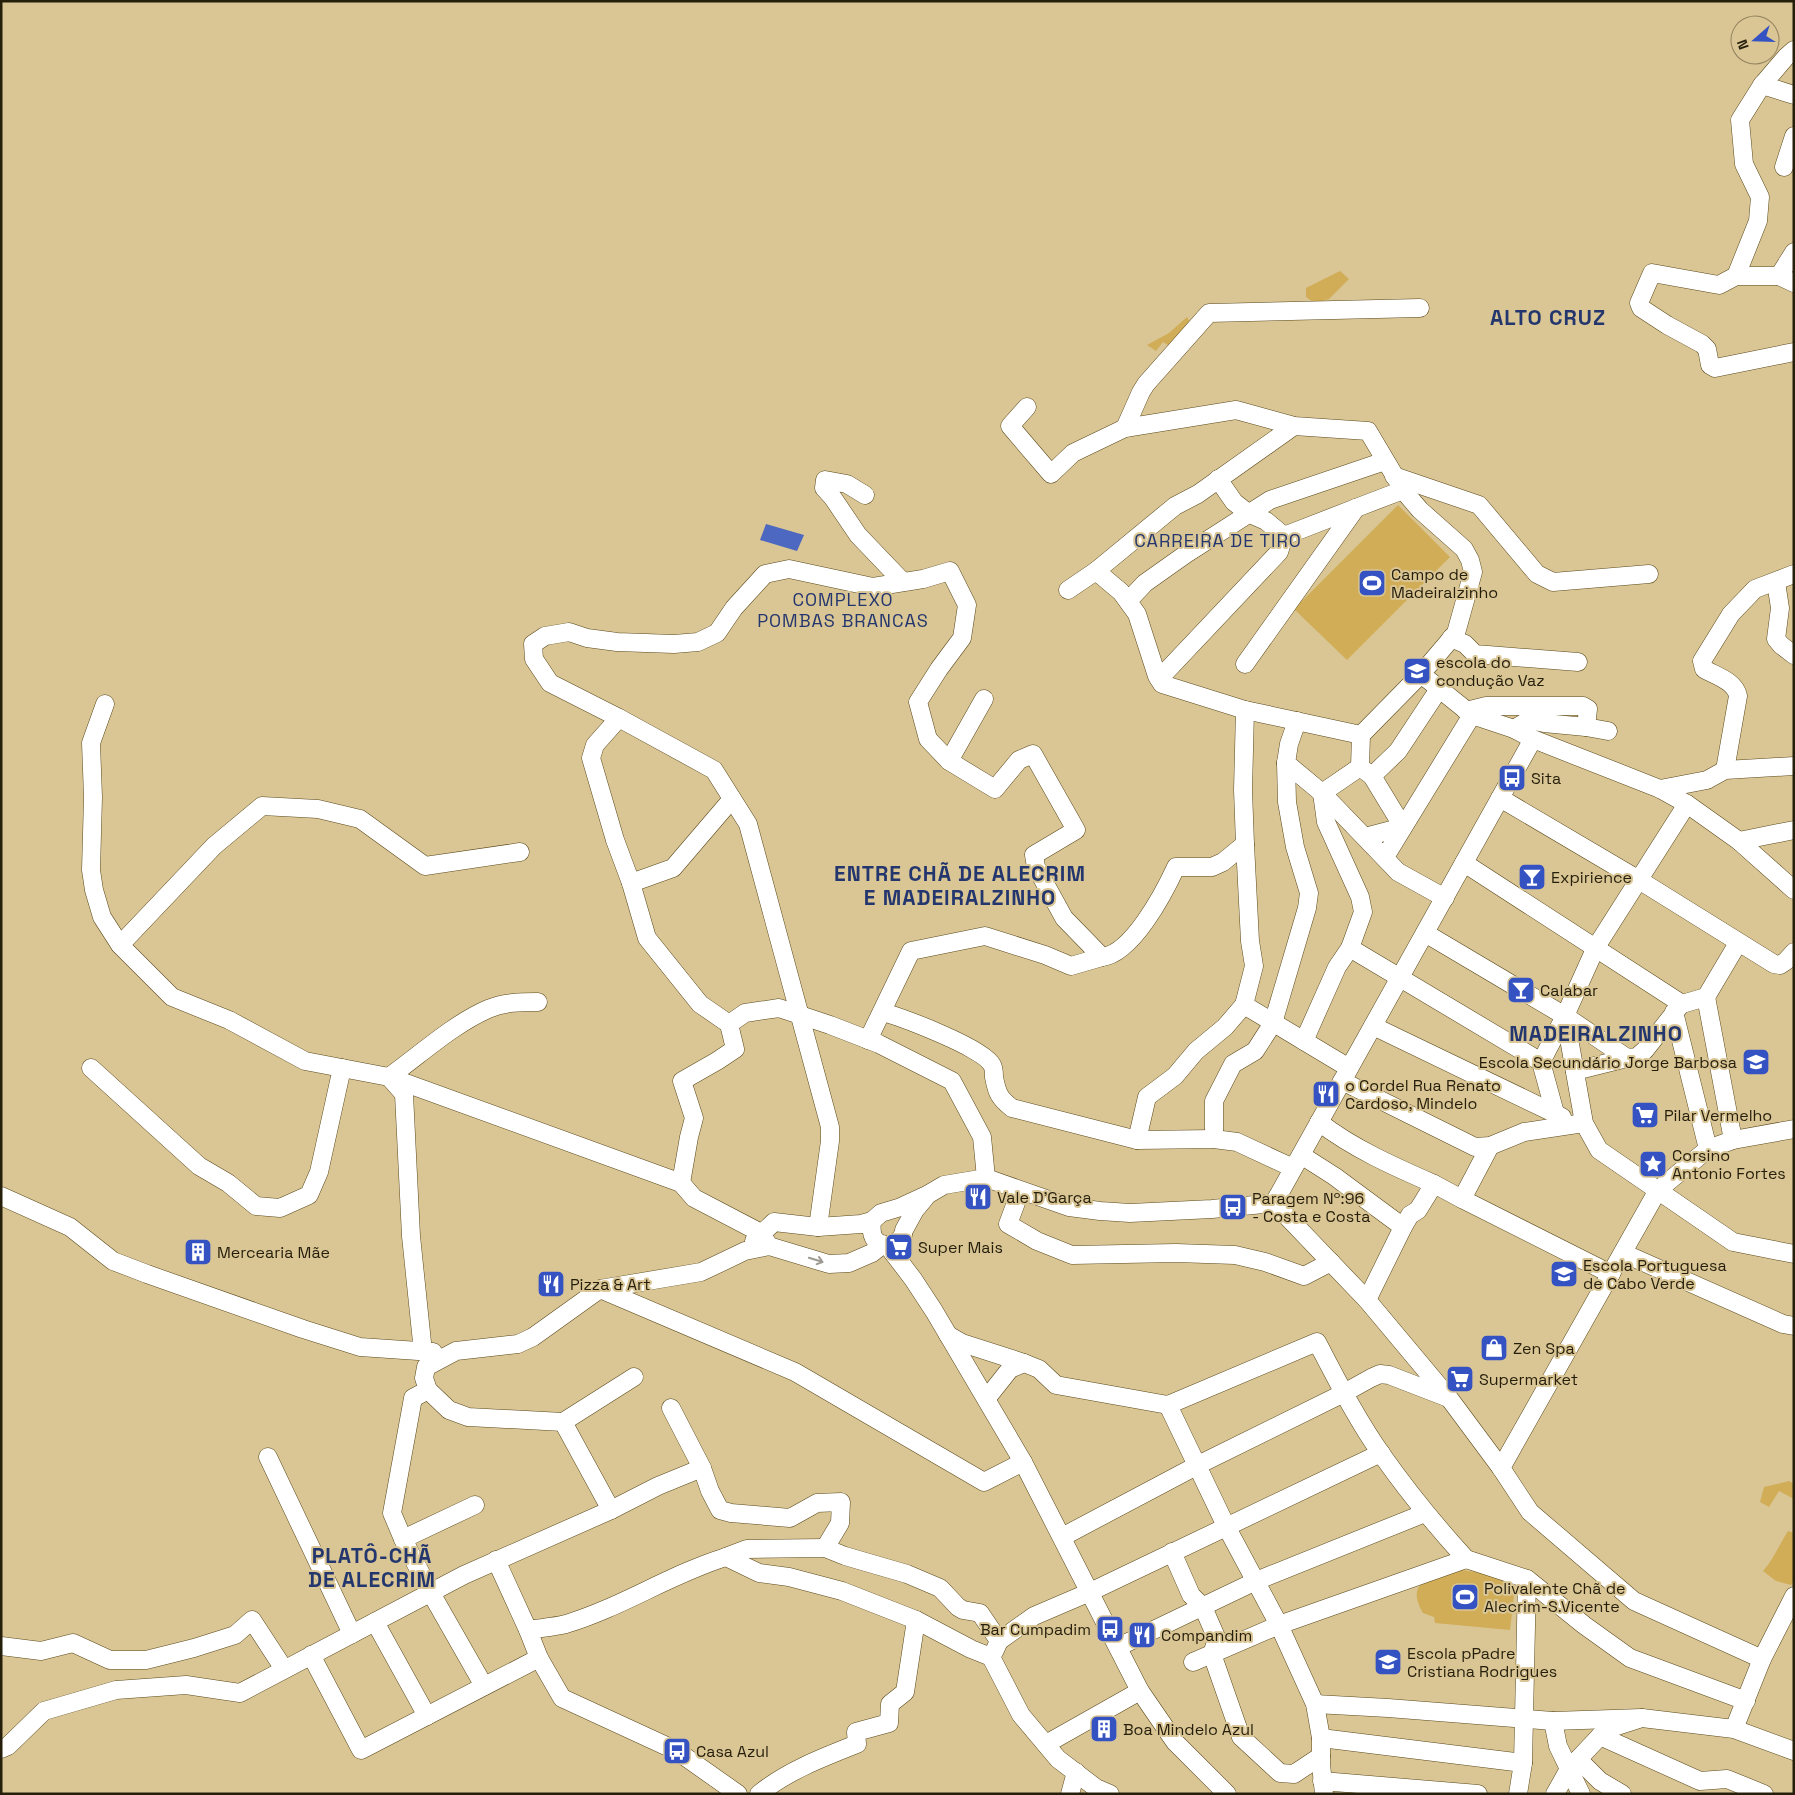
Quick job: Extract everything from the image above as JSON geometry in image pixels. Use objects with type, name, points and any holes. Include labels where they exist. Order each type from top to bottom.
[{"type":"street","points":[[1736,276],[1758,221],[1760,197],[1744,164],[1740,120],[1762,85],[1794,50]]},
{"type":"street","points":[[1762,85],[1794,95]]},
{"type":"street","points":[[1784,167],[1794,136]]},
{"type":"street","points":[[1794,252],[1786,279],[1736,276],[1719,285],[1652,273],[1640,303],[1641,308],[1702,344],[1706,349],[1710,365],[1715,368],[1794,352]]},
{"type":"street","points":[[1126,428],[1140,392],[1209,312],[1420,308]]},
{"type":"street","points":[[1027,407],[1010,426],[1051,474],[1073,453],[1126,428],[1236,410],[1294,426],[1368,431],[1394,476],[1420,510],[1464,549],[1470,560],[1473,572],[1456,633],[1421,674],[1361,735]]},
{"type":"street","points":[[1068,590],[1096,571],[1175,506],[1198,494],[1294,426]]},
{"type":"street","points":[[1245,664],[1356,508],[1394,476]]},
{"type":"street","points":[[1128,601],[1145,583],[1270,500],[1394,476],[1478,505],[1537,574],[1553,582],[1649,574]]},
{"type":"street","points":[[1218,479],[1234,502],[1248,513],[1266,521],[1284,536]]},
{"type":"street","points":[[865,495],[847,484],[825,480],[824,488],[858,535],[904,582]]},
{"type":"street","points":[[1284,536],[1356,508]]},
{"type":"street","points":[[1159,679],[1279,552],[1284,536]]},
{"type":"street","points":[[818,1226],[830,1141],[830,1127],[748,824],[714,770],[550,683],[534,659],[533,644],[545,636],[569,632],[587,638],[618,642],[674,644],[698,642],[717,633],[734,608],[765,574],[789,569],[872,587],[924,579],[950,571],[967,605],[962,638],[918,702],[928,739],[949,761],[994,789],[1019,760],[1033,754],[1076,830],[1034,855],[1036,867],[1064,918],[1102,957]]},
{"type":"street","points":[[1096,571],[1121,592],[1137,614],[1162,684],[1245,710],[1361,735]]},
{"type":"street","points":[[1725,770],[1738,696],[1733,685],[1704,669],[1702,661],[1731,614],[1755,589],[1794,574]]},
{"type":"street","points":[[1776,582],[1780,608],[1776,639],[1794,655]]},
{"type":"street","points":[[1452,638],[1466,644],[1475,654],[1578,662]]},
{"type":"street","points":[[1421,674],[1469,713],[1514,729],[1533,739],[1660,789],[1687,804],[1739,841],[1794,890]]},
{"type":"street","points":[[1322,793],[1366,771],[1398,751],[1439,689]]},
{"type":"street","points":[[949,761],[984,699]]},
{"type":"street","points":[[105,704],[91,742],[93,797],[91,870],[94,890],[102,917],[120,945],[172,997],[228,1020],[305,1061],[389,1077],[681,1184],[694,1198],[765,1240],[829,1264],[849,1264],[884,1245],[896,1243],[927,1195]]},
{"type":"street","points":[[1384,857],[1469,713],[1486,706],[1583,706],[1588,709],[1586,727]]},
{"type":"street","points":[[1137,1140],[1147,1097],[1175,1076],[1196,1051],[1225,1027],[1244,1005],[1254,966],[1250,941],[1243,790],[1245,710]]},
{"type":"street","points":[[619,718],[595,745],[590,758],[647,938],[700,1004],[729,1024],[734,1049],[682,1081],[694,1118],[681,1184]]},
{"type":"street","points":[[1514,729],[1529,720],[1544,724],[1586,727],[1608,731]]},
{"type":"street","points":[[1214,1138],[1214,1101],[1232,1064],[1255,1051],[1273,1022],[1307,908],[1309,893],[1294,847],[1287,802],[1286,763],[1289,744],[1297,721]]},
{"type":"street","points":[[1361,735],[1366,771],[1403,827]]},
{"type":"street","points":[[1274,1203],[1533,739]]},
{"type":"street","points":[[1286,763],[1322,793],[1398,872],[1445,898]]},
{"type":"street","points":[[1660,789],[1706,780],[1725,770],[1794,766]]},
{"type":"street","points":[[1304,1041],[1337,967],[1350,948],[1363,912],[1360,897],[1326,822],[1322,793]]},
{"type":"street","points":[[1500,798],[1639,880],[1774,964],[1780,965],[1794,952]]},
{"type":"street","points":[[631,883],[673,868],[732,799]]},
{"type":"street","points":[[1555,1113],[1541,1062],[1565,1016],[1596,947],[1687,804]]},
{"type":"street","points":[[120,945],[214,846],[262,806],[318,809],[360,819],[425,866],[520,852]]},
{"type":"street","points":[[1365,837],[1403,827]]},
{"type":"street","points":[[1739,841],[1794,830]]},
{"type":"street","points":[[868,1040],[911,951],[985,936],[1045,955],[1070,966],[1110,956],[1137,933],[1165,890],[1176,867],[1212,867],[1223,862],[1245,844]]},
{"type":"street","points":[[1464,863],[1596,947],[1678,1008],[1708,1149]]},
{"type":"street","points":[[1425,934],[1565,1016],[1627,1058]]},
{"type":"street","points":[[1575,1071],[1637,1057],[1645,1050],[1678,1008],[1706,997],[1738,943]]},
{"type":"street","points":[[1350,948],[1541,1062]]},
{"type":"street","points":[[1706,997],[1734,1140]]},
{"type":"street","points":[[389,1077],[455,1028],[489,1008],[514,1002],[538,1002]]},
{"type":"street","points":[[1244,1005],[1304,1041],[1346,1075],[1476,1147],[1490,1146],[1524,1132],[1580,1123]]},
{"type":"street","points":[[729,1024],[746,1013],[779,1008],[868,1040],[952,1081],[982,1137],[986,1178]]},
{"type":"street","points":[[883,1012],[904,1018],[981,1053],[992,1065],[996,1088],[1001,1100],[1012,1108],[1137,1140],[1214,1138],[1237,1142],[1334,1176],[1403,1227]]},
{"type":"street","points":[[1565,1016],[1575,1071],[1580,1123],[1598,1150],[1733,1242],[1794,1254]]},
{"type":"street","points":[[1373,1026],[1555,1113],[1580,1123]]},
{"type":"street","points":[[91,1068],[200,1166],[228,1183],[256,1206],[280,1208],[309,1195],[319,1172],[342,1068]]},
{"type":"street","points":[[389,1077],[404,1094],[410,1236],[423,1352]]},
{"type":"street","points":[[1319,1122],[1331,1131],[1372,1154],[1611,1274]]},
{"type":"street","points":[[1501,1468],[1658,1190],[1708,1149],[1734,1140],[1794,1129]]},
{"type":"street","points":[[1462,1198],[1490,1146]]},
{"type":"street","points":[[1,1196],[70,1227],[113,1261],[147,1274],[360,1347],[423,1352],[456,1351],[518,1344],[533,1337],[600,1289],[701,1272],[765,1240],[774,1222],[818,1226],[861,1224],[927,1195],[944,1185],[986,1178],[1069,1206],[1100,1211],[1130,1212],[1212,1209],[1274,1203]]},
{"type":"street","points":[[1367,1300],[1403,1227],[1410,1215],[1418,1210],[1434,1184]]},
{"type":"street","points":[[1018,1190],[1017,1200],[1008,1224],[1037,1241],[1072,1255],[1176,1253],[1235,1256],[1265,1262],[1304,1276],[1331,1262]]},
{"type":"street","points":[[1274,1203],[1367,1300],[1449,1398],[1501,1468],[1530,1512],[1634,1602],[1762,1659]]},
{"type":"street","points":[[879,1217],[897,1216],[901,1220],[913,1278]]},
{"type":"street","points":[[879,1217],[871,1232],[873,1238],[884,1245],[913,1278],[987,1398],[1023,1462],[1140,1691],[1175,1742],[1227,1794]]},
{"type":"street","points":[[1623,1253],[1783,1324],[1794,1326]]},
{"type":"street","points":[[600,1289],[795,1372],[984,1482],[1023,1462]]},
{"type":"street","points":[[948,1335],[962,1343],[1039,1369],[1056,1385],[1168,1405],[1317,1342],[1344,1393],[1381,1454],[1425,1513],[1466,1559],[1527,1579],[1584,1625],[1630,1658],[1746,1701]]},
{"type":"street","points":[[456,1351],[426,1367],[424,1378],[428,1390],[449,1410],[468,1416],[563,1422],[634,1377]]},
{"type":"street","points":[[987,1398],[1010,1369],[1024,1363]]},
{"type":"street","points":[[1062,1537],[1198,1465],[1380,1374],[1389,1375],[1449,1398]]},
{"type":"street","points":[[428,1390],[413,1398],[392,1513],[403,1539],[431,1592],[484,1686]]},
{"type":"street","points":[[1168,1405],[1226,1526],[1279,1625],[1315,1704],[1321,1738],[1323,1787],[1478,1794]]},
{"type":"street","points":[[671,1408],[702,1468],[710,1491],[720,1510],[731,1513],[790,1518],[817,1503],[841,1502],[840,1523],[825,1548]]},
{"type":"street","points":[[563,1422],[611,1510]]},
{"type":"street","points":[[726,1557],[759,1574],[789,1578],[842,1591],[916,1620],[970,1649],[995,1649],[1034,1616],[1090,1592],[1381,1454]]},
{"type":"street","points":[[268,1457],[352,1634]]},
{"type":"street","points":[[1,1749],[8,1746],[44,1711],[116,1690],[186,1685],[240,1693],[431,1592],[496,1560],[611,1510],[658,1486],[702,1468]]},
{"type":"street","points":[[403,1539],[476,1505]]},
{"type":"street","points":[[1118,1647],[1256,1581],[1425,1513]]},
{"type":"street","points":[[528,1630],[565,1624],[615,1606],[660,1583],[706,1563],[747,1549],[825,1548],[845,1556],[907,1574],[940,1588],[963,1610],[980,1613],[1021,1715],[1058,1759],[1096,1788],[1110,1794]]},
{"type":"street","points":[[1172,1552],[1191,1595],[1203,1607],[1216,1639],[1212,1654],[1241,1737],[1280,1773],[1294,1774],[1321,1756]]},
{"type":"street","points":[[1193,1662],[1279,1625],[1466,1559]]},
{"type":"street","points":[[496,1560],[539,1658],[562,1698],[677,1751],[738,1794]]},
{"type":"street","points":[[1518,1794],[1523,1763],[1527,1579]]},
{"type":"street","points":[[1734,1729],[1762,1659],[1794,1596]]},
{"type":"street","points":[[1,1646],[41,1651],[73,1643],[110,1660],[146,1660],[194,1648],[235,1634],[252,1620],[284,1669]]},
{"type":"street","points":[[759,1794],[771,1784],[857,1744],[856,1732],[890,1723],[890,1704],[905,1692],[916,1620]]},
{"type":"street","points":[[375,1622],[427,1716]]},
{"type":"street","points":[[310,1656],[361,1750],[539,1658]]},
{"type":"street","points":[[1046,1744],[1140,1691]]},
{"type":"street","points":[[1315,1704],[1388,1708],[1524,1720],[1642,1718],[1734,1729],[1794,1751]]},
{"type":"street","points":[[1555,1794],[1574,1764],[1600,1736],[1611,1728],[1642,1718]]},
{"type":"street","points":[[1553,1721],[1558,1746],[1574,1764],[1622,1794]]},
{"type":"street","points":[[1600,1736],[1700,1781],[1727,1778],[1764,1794]]},
{"type":"street","points":[[1321,1738],[1523,1763]]},
{"type":"street","points":[[1574,1764],[1581,1794]]},
{"type":"street","points":[[1070,1794],[1076,1772]]},
{"type":"shaded area","points":[[1340,271],[1349,279],[1329,299],[1314,303],[1306,297],[1306,288]]},
{"type":"shaded area","points":[[1187,317],[1191,324],[1171,347],[1163,342],[1156,351],[1147,345],[1169,333]]},
{"type":"shaded area","name":"Campo de Madeiralzinho","points":[[1398,505],[1450,557],[1347,660],[1294,609]]},
{"type":"shaded area","points":[[1789,1481],[1794,1484],[1794,1499],[1779,1491],[1769,1507],[1760,1502],[1764,1487]]},
{"type":"shaded area","points":[[1788,1531],[1794,1533],[1794,1581],[1791,1585],[1776,1581],[1763,1571]]},
{"type":"shaded area","name":"Polivalente Chã de Alecrim-S.Vicente","points":[[1455,1569],[1516,1578],[1510,1630],[1435,1623],[1434,1617],[1423,1613],[1418,1602],[1417,1594],[1419,1587],[1429,1579]]},
{"type":"water","points":[[766,524],[804,535],[797,551],[760,540]]},
{"type":"place","name":"Campo de Madeiralzinho","points":[[1372,583]]},
{"type":"place","name":"escola do condução Vaz","points":[[1417,671]]},
{"type":"place","name":"Sita","points":[[1512,778]]},
{"type":"place","name":"Expirience","points":[[1532,877]]},
{"type":"place","name":"Calabar","points":[[1521,990]]},
{"type":"place","name":"Escola Secundário Jorge Barbosa","points":[[1756,1062]]},
{"type":"place","name":"o Cordel Rua Renato Cardoso, Mindelo","points":[[1326,1094]]},
{"type":"place","name":"Pilar Vermelho","points":[[1645,1115]]},
{"type":"place","name":"Corsino Antonio Fortes","points":[[1653,1164]]},
{"type":"place","name":"Vale D'Garça","points":[[978,1197]]},
{"type":"place","name":"Paragem Nº:96 - Costa e Costa","points":[[1233,1207]]},
{"type":"place","name":"Super Mais","points":[[899,1247]]},
{"type":"place","name":"Mercearia Mãe","points":[[198,1252]]},
{"type":"place","name":"Escola Portuguesa de Cabo Verde","points":[[1564,1274]]},
{"type":"place","name":"Pizza & Art","points":[[551,1284]]},
{"type":"place","name":"Zen Spa","points":[[1494,1348]]},
{"type":"place","name":"Supermarket","points":[[1460,1379]]},
{"type":"place","name":"Polivalente Chã de Alecrim-S.Vicente","points":[[1465,1597]]},
{"type":"place","name":"Bar Cumpadim","points":[[1110,1629]]},
{"type":"place","name":"Compandim","points":[[1142,1635]]},
{"type":"place","name":"Escola pPadre Cristiana Rodrigues","points":[[1388,1662]]},
{"type":"place","name":"Boa Mindelo Azul","points":[[1104,1729]]},
{"type":"place","name":"Casa Azul","points":[[677,1751]]},
{"type":"district","name":"ALTO CRUZ","points":[[1548,317]]},
{"type":"district","name":"CARREIRA DE TIRO","points":[[1218,540]]},
{"type":"district","name":"COMPLEXO POMBAS BRANCAS","points":[[843,609]]},
{"type":"district","name":"ENTRE CHÃ DE ALECRIM E MADEIRALZINHO","points":[[960,885]]},
{"type":"district","name":"MADEIRALZINHO","points":[[1596,1033]]},
{"type":"district","name":"PLATÔ-CHÃ DE ALECRIM","points":[[372,1567]]}]
